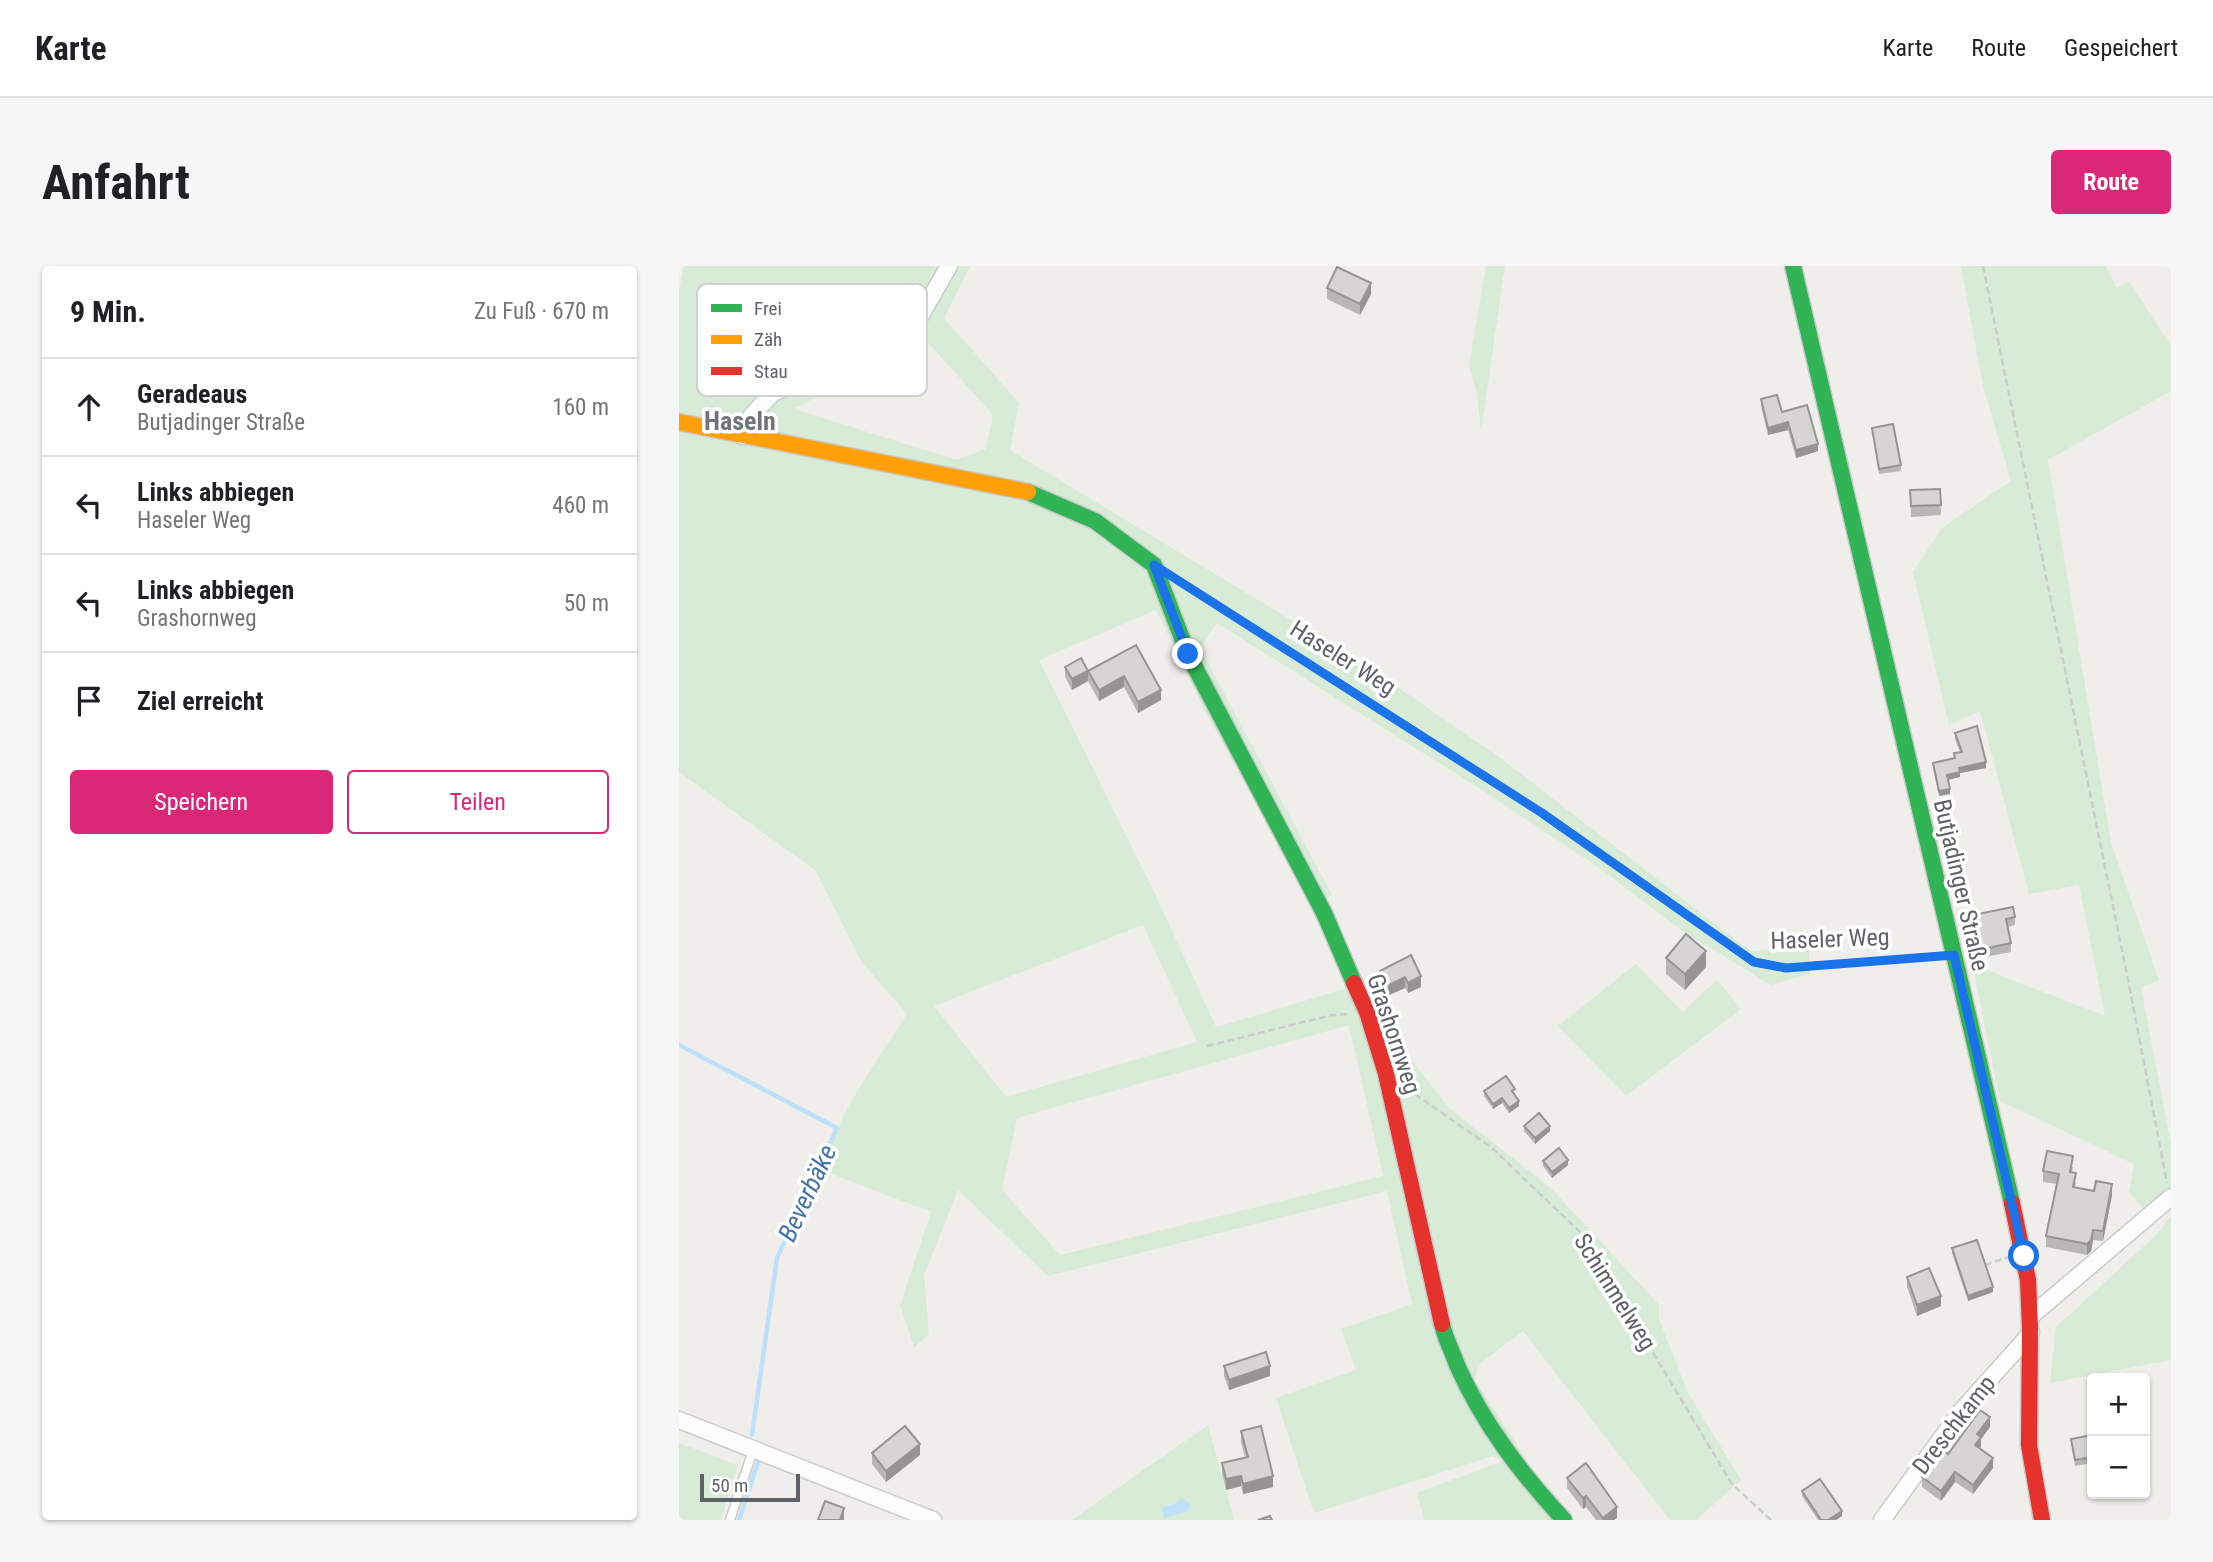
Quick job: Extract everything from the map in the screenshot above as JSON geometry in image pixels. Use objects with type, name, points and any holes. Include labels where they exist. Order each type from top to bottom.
[{"type":"street","points":[[927,304],[949,266]]},
{"type":"street","name":"Butjadinger Straße","points":[[1793,266],[2024,1256],[2030,1287],[2029,1444],[2042,1520]]},
{"type":"street","points":[[679,422],[743,436],[753,415],[769,396]]},
{"type":"street","name":"Grashornweg","points":[[743,436],[944,473],[1029,492],[1095,521],[1154,565],[1188,654],[1324,913],[1367,1012],[1386,1074],[1444,1334],[1468,1389],[1495,1436],[1527,1480],[1564,1520]]},
{"type":"street","name":"Dreschkamp","points":[[1882,1520],[1962,1410],[2031,1325],[2171,1198]]},
{"type":"street","points":[[679,1420],[933,1520]]},
{"type":"lane","points":[[730,1520],[753,1450]]},
{"type":"path","points":[[1983,266],[2171,1198]]},
{"type":"path","name":"Haseler Weg","points":[[1177,579],[1542,813],[1754,962],[1786,968],[1954,955]]},
{"type":"path","points":[[1207,1046],[1332,1015],[1367,1012]]},
{"type":"path","name":"Schimmelweg","points":[[1386,1074],[1491,1147],[1581,1233],[1732,1483],[1771,1520]]},
{"type":"path","points":[[1985,1265],[2009,1257]]},
{"type":"green space","points":[[684,266],[970,266],[944,318],[1019,403],[1010,450],[1367,666],[1499,757],[1750,951],[1809,949],[1810,974],[1771,985],[1681,930],[1601,869],[1482,790],[1217,623],[1200,648],[1332,895],[1313,904],[1204,709],[1156,610],[1039,660],[1157,898],[1216,1027],[1348,988],[1385,1026],[1449,1108],[1552,1189],[1659,1305],[1659,1319],[1688,1393],[1741,1480],[1696,1520],[1670,1520],[1523,1331],[1478,1365],[1475,1380],[1526,1459],[1504,1461],[1556,1520],[1424,1520],[1417,1493],[1503,1461],[1493,1456],[1314,1513],[1276,1398],[1356,1370],[1341,1329],[1412,1304],[1387,1191],[1048,1276],[958,1190],[924,1275],[929,1334],[914,1347],[900,1306],[931,1212],[826,1172],[828,1154],[845,1113],[907,1014],[861,961],[815,870],[679,772],[679,290]],"holes":[[[1143,925],[1197,1042],[1006,1097],[934,1006]],[[1349,1025],[1383,1176],[1060,1255],[1002,1190],[1017,1118]]]},
{"type":"green space","points":[[1486,266],[1505,266],[1481,432],[1477,393],[1469,366]]},
{"type":"green space","points":[[1961,266],[2106,266],[2116,288],[2129,282],[2171,346],[2171,391],[2048,460],[2111,843],[2159,980],[2141,988],[2171,1145],[2171,1187],[2144,1209],[2129,1192],[2134,1164],[2000,1101],[1972,964],[2105,1016],[2079,885],[2029,894],[1980,711],[1949,725],[1913,572],[1942,528],[2011,481],[1983,386]]},
{"type":"green space","points":[[1636,964],[1682,1012],[1717,980],[1741,1009],[1626,1096],[1558,1026]]},
{"type":"green space","points":[[2171,1216],[2171,1360],[2103,1373],[2087,1373],[2087,1376],[2050,1383],[2056,1327],[2155,1236]]},
{"type":"green space","points":[[1208,1425],[1234,1520],[1072,1520]]},
{"type":"green space","points":[[679,1443],[738,1465],[721,1520],[679,1520]]},
{"type":"water","points":[[1182,1498],[1190,1504],[1188,1511],[1164,1518],[1162,1507],[1175,1504]]},
{"type":"building","points":[[1337,267],[1371,283],[1360,304],[1327,288]]},
{"type":"building","points":[[1777,395],[1782,412],[1807,405],[1818,444],[1796,450],[1788,422],[1768,428],[1761,399]]},
{"type":"building","points":[[1893,424],[1901,465],[1879,469],[1872,428]]},
{"type":"building","points":[[1940,489],[1941,505],[1911,506],[1910,490]]},
{"type":"building","points":[[1136,645],[1161,690],[1138,702],[1124,676],[1099,690],[1088,671]]},
{"type":"building","points":[[1081,658],[1088,671],[1072,679],[1065,667]]},
{"type":"building","points":[[1977,726],[1986,762],[1959,768],[1960,772],[1947,775],[1950,789],[1939,791],[1933,763],[1955,758],[1954,753],[1962,752],[1955,733]]},
{"type":"building","points":[[2013,907],[2015,917],[2006,919],[2011,943],[1974,951],[1969,926],[1980,924],[1978,914]]},
{"type":"building","points":[[1686,934],[1706,951],[1685,974],[1666,958]]},
{"type":"building","points":[[1411,955],[1421,976],[1408,983],[1405,977],[1387,986],[1380,971]]},
{"type":"building","points":[[1506,1076],[1519,1101],[1509,1108],[1502,1098],[1493,1104],[1484,1091]]},
{"type":"building","points":[[1539,1113],[1550,1126],[1535,1138],[1524,1126]]},
{"type":"building","points":[[1559,1148],[1568,1160],[1552,1172],[1543,1161]]},
{"type":"building","points":[[2047,1151],[2073,1156],[2070,1172],[2076,1173],[2073,1187],[2094,1191],[2096,1181],[2112,1184],[2103,1231],[2093,1230],[2091,1240],[2087,1244],[2046,1236],[2059,1174],[2043,1171]]},
{"type":"building","points":[[1977,1240],[1993,1287],[1968,1296],[1952,1248]]},
{"type":"building","points":[[1929,1268],[1941,1296],[1917,1305],[1907,1277]]},
{"type":"building","points":[[1266,1352],[1270,1366],[1229,1380],[1224,1366]]},
{"type":"building","points":[[1980,1410],[1990,1417],[1977,1434],[1981,1437],[1975,1445],[1993,1458],[1973,1485],[1955,1472],[1941,1491],[1922,1477],[1943,1450],[1948,1454]]},
{"type":"building","points":[[905,1426],[920,1444],[886,1471],[872,1453]]},
{"type":"building","points":[[1261,1426],[1273,1476],[1243,1484],[1241,1476],[1226,1479],[1222,1463],[1248,1457],[1241,1431]]},
{"type":"building","points":[[2087,1436],[2087,1458],[2075,1460],[2071,1439]]},
{"type":"building","points":[[1586,1463],[1617,1507],[1603,1518],[1567,1478]]},
{"type":"building","points":[[1820,1479],[1842,1511],[1828,1520],[1821,1520],[1802,1491]]},
{"type":"building","points":[[825,1501],[844,1508],[840,1520],[818,1520]]},
{"type":"waterway","name":"Beverbäke","points":[[679,1045],[837,1128],[777,1258],[752,1435]]},
{"type":"waterway","name":"Beverbäke","points":[[739,1520],[758,1462]]},
{"type":"traffic: fast","points":[[1793,266],[2012,1203]]},
{"type":"traffic: fast","points":[[1028,492],[1095,521],[1154,565],[1188,654],[1324,913],[1354,983]]},
{"type":"traffic: fast","points":[[1442,1324],[1467,1387],[1491,1428],[1518,1466],[1564,1520]]},
{"type":"traffic: slow","points":[[679,422],[1028,492]]},
{"type":"traffic: jam","points":[[1354,983],[1367,1012],[1386,1074],[1442,1324]]},
{"type":"traffic: jam","points":[[2012,1203],[2028,1280],[2029,1445],[2042,1520]]},
{"type":"district","name":"Haseln","points":[[740,421]]},
{"type":"route","points":[[1188,654],[1154,565],[1542,813],[1754,962],[1769,967],[1786,968],[1954,955],[2024,1256]]}]
